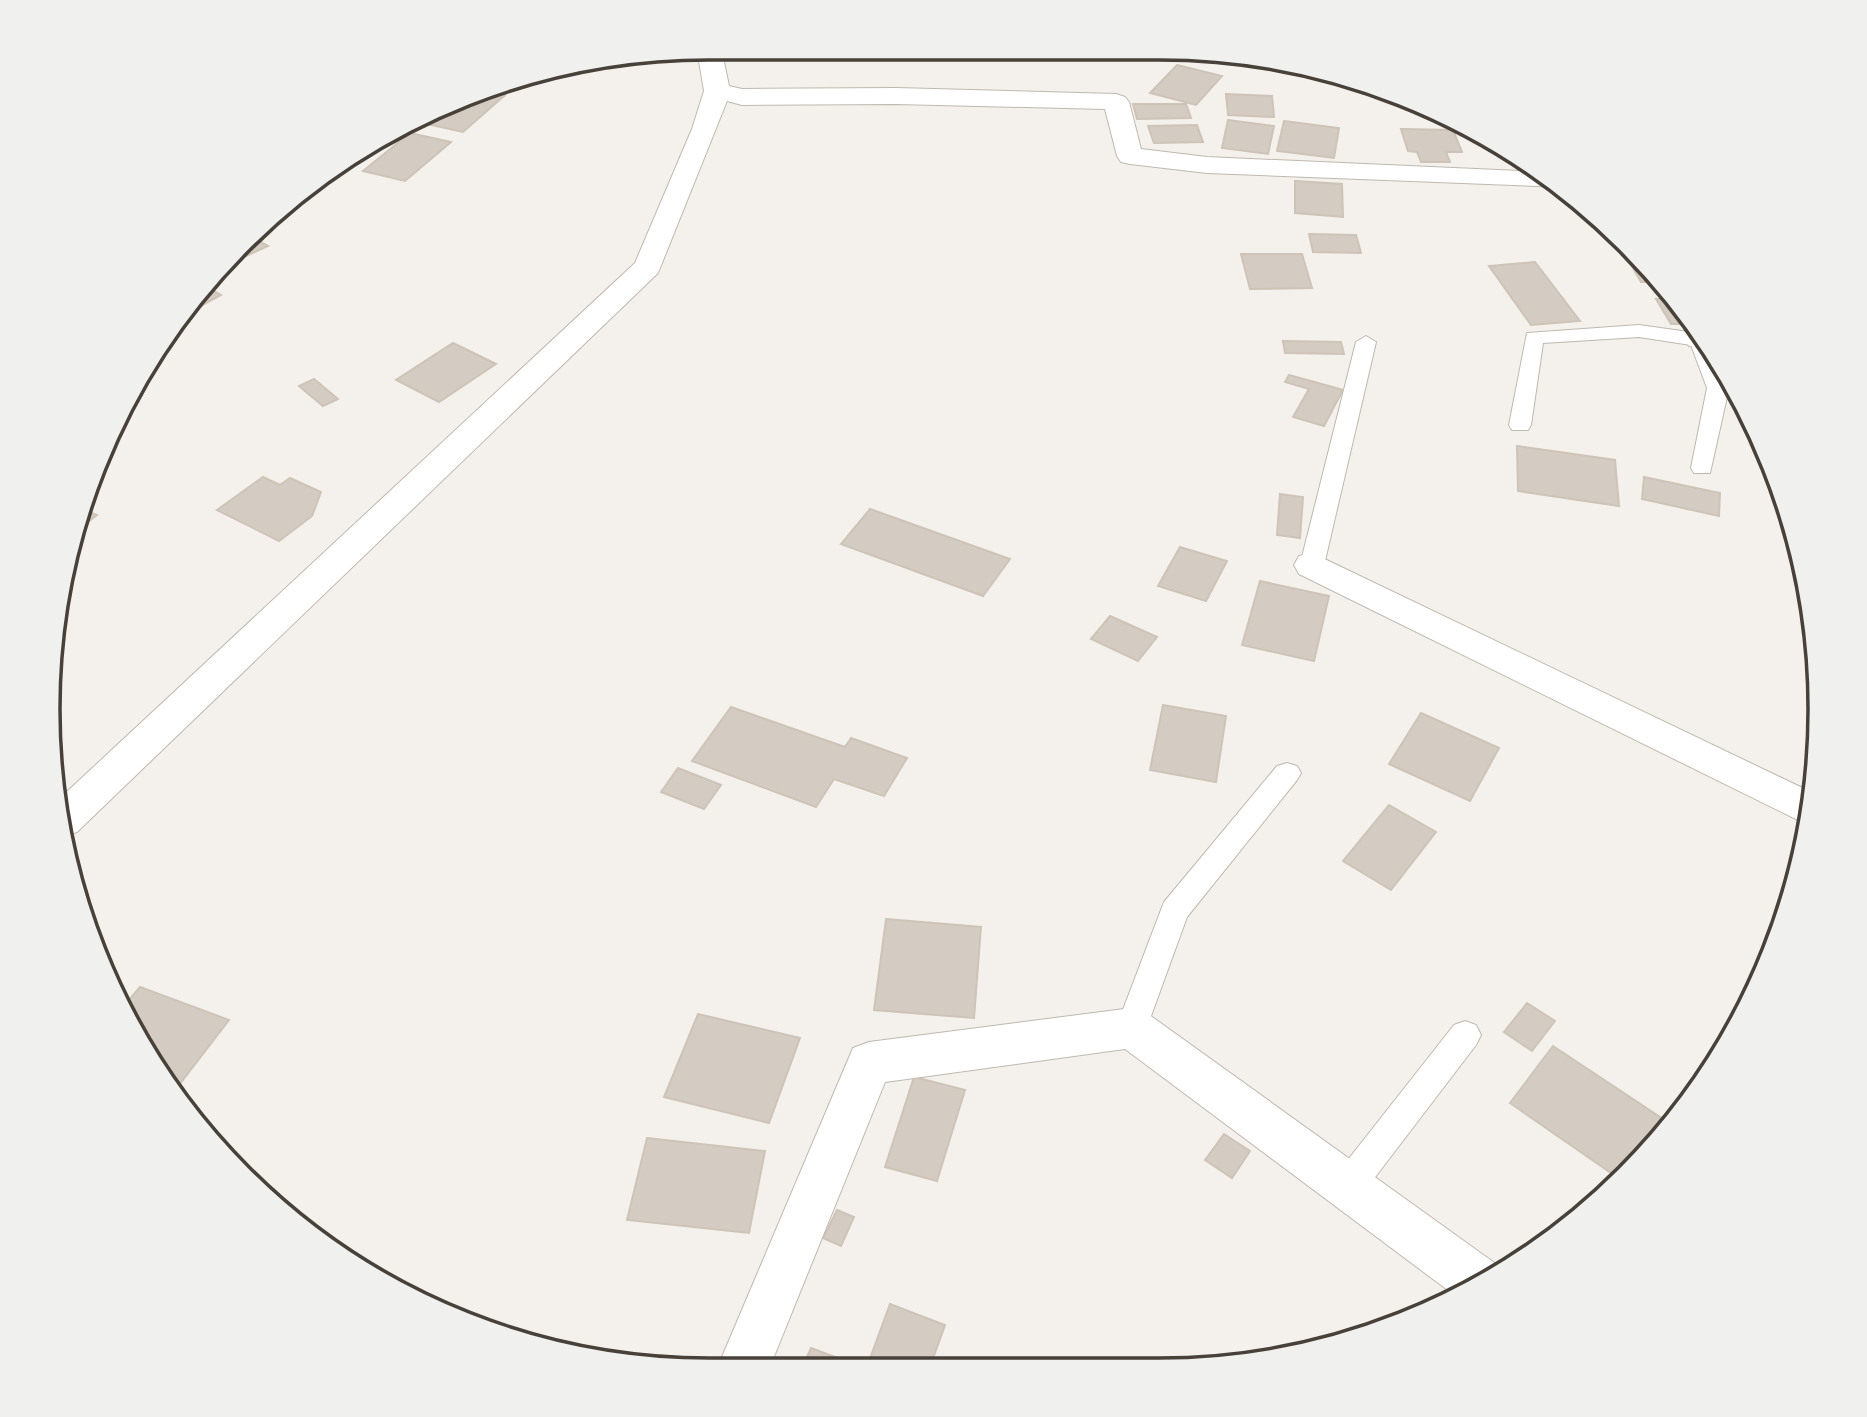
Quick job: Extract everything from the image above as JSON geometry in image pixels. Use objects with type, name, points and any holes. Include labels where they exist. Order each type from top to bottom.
[{"type":"street","points":[[69,815],[648,267],[705,129],[717,91],[710,60]]},
{"type":"street","points":[[717,91],[742,97],[896,96],[1116,102],[1130,156],[1207,165],[1535,180]]},
{"type":"street","points":[[1312,565],[1800,805]]},
{"type":"street","points":[[747,1358],[869,1063],[1132,1028],[1472,1277]]},
{"type":"lane","points":[[1520,425],[1534,337],[1639,331],[1691,338]]},
{"type":"lane","points":[[1312,565],[1366,342]]},
{"type":"lane","points":[[1702,468],[1718,388],[1713,372]]},
{"type":"lane","points":[[1132,1028],[1174,911],[1287,773]]},
{"type":"lane","points":[[1348,1186],[1465,1035]]},
{"type":"building","points":[[1177,65],[1222,76],[1196,105],[1150,93]]},
{"type":"building","points":[[500,94],[505,95],[463,132],[426,124]]},
{"type":"building","points":[[1226,94],[1272,96],[1274,117],[1228,115]]},
{"type":"building","points":[[1133,104],[1186,104],[1191,118],[1137,119]]},
{"type":"building","points":[[1228,120],[1274,126],[1268,154],[1222,148]]},
{"type":"building","points":[[1284,121],[1339,128],[1334,158],[1277,151]]},
{"type":"building","points":[[1197,125],[1203,142],[1154,143],[1148,126]]},
{"type":"building","points":[[1401,129],[1453,130],[1462,152],[1446,152],[1450,162],[1421,162],[1417,152],[1408,151]]},
{"type":"building","points":[[410,133],[451,142],[405,181],[363,171]]},
{"type":"building","points":[[1295,181],[1342,184],[1343,217],[1295,213]]},
{"type":"building","points":[[1309,234],[1356,235],[1361,253],[1313,252]]},
{"type":"building","points":[[259,241],[268,246],[243,257]]},
{"type":"building","points":[[1241,254],[1302,254],[1312,288],[1250,289]]},
{"type":"building","points":[[1535,262],[1580,321],[1531,325],[1489,266]]},
{"type":"building","points":[[1632,266],[1647,282],[1641,282]]},
{"type":"building","points":[[213,291],[221,295],[199,307]]},
{"type":"building","points":[[1656,299],[1661,299],[1681,324],[1671,324]]},
{"type":"building","points":[[1283,341],[1341,342],[1344,354],[1285,353]]},
{"type":"building","points":[[453,343],[496,364],[439,402],[396,380]]},
{"type":"building","points":[[1289,375],[1343,390],[1324,426],[1293,417],[1309,389],[1285,382]]},
{"type":"building","points":[[314,379],[338,399],[323,406],[299,386]]},
{"type":"building","points":[[1517,446],[1615,460],[1619,506],[1518,491]]},
{"type":"building","points":[[263,477],[280,485],[290,478],[321,492],[312,516],[279,541],[217,510]]},
{"type":"building","points":[[1644,477],[1720,493],[1719,516],[1642,499]]},
{"type":"building","points":[[1280,494],[1303,497],[1300,538],[1277,535]]},
{"type":"building","points":[[870,509],[1010,559],[983,596],[841,544]]},
{"type":"building","points":[[90,512],[97,515],[87,522]]},
{"type":"building","points":[[1180,547],[1227,561],[1206,601],[1158,586]]},
{"type":"building","points":[[1260,581],[1329,596],[1314,661],[1242,645]]},
{"type":"building","points":[[1110,616],[1157,637],[1138,661],[1091,639]]},
{"type":"building","points":[[1163,705],[1226,716],[1216,782],[1150,770]]},
{"type":"building","points":[[731,707],[845,747],[851,738],[907,758],[884,796],[834,779],[816,807],[692,761]]},
{"type":"building","points":[[1421,713],[1499,748],[1470,801],[1389,764]]},
{"type":"building","points":[[678,768],[721,785],[704,809],[661,792]]},
{"type":"building","points":[[1389,805],[1436,832],[1391,890],[1343,861]]},
{"type":"building","points":[[886,919],[981,927],[974,1018],[874,1010]]},
{"type":"building","points":[[140,987],[229,1020],[180,1084],[129,1001]]},
{"type":"building","points":[[1527,1003],[1555,1021],[1532,1051],[1504,1032]]},
{"type":"building","points":[[698,1014],[800,1038],[769,1123],[664,1097]]},
{"type":"building","points":[[1553,1046],[1661,1118],[1611,1173],[1510,1103]]},
{"type":"building","points":[[914,1077],[965,1090],[937,1181],[885,1167]]},
{"type":"building","points":[[1224,1134],[1250,1151],[1232,1178],[1205,1160]]},
{"type":"building","points":[[647,1138],[765,1151],[749,1233],[627,1220]]},
{"type":"building","points":[[837,1210],[854,1217],[841,1246],[823,1238]]},
{"type":"building","points":[[890,1304],[945,1325],[933,1358],[870,1358]]},
{"type":"building","points":[[811,1348],[838,1358],[807,1358]]}]
